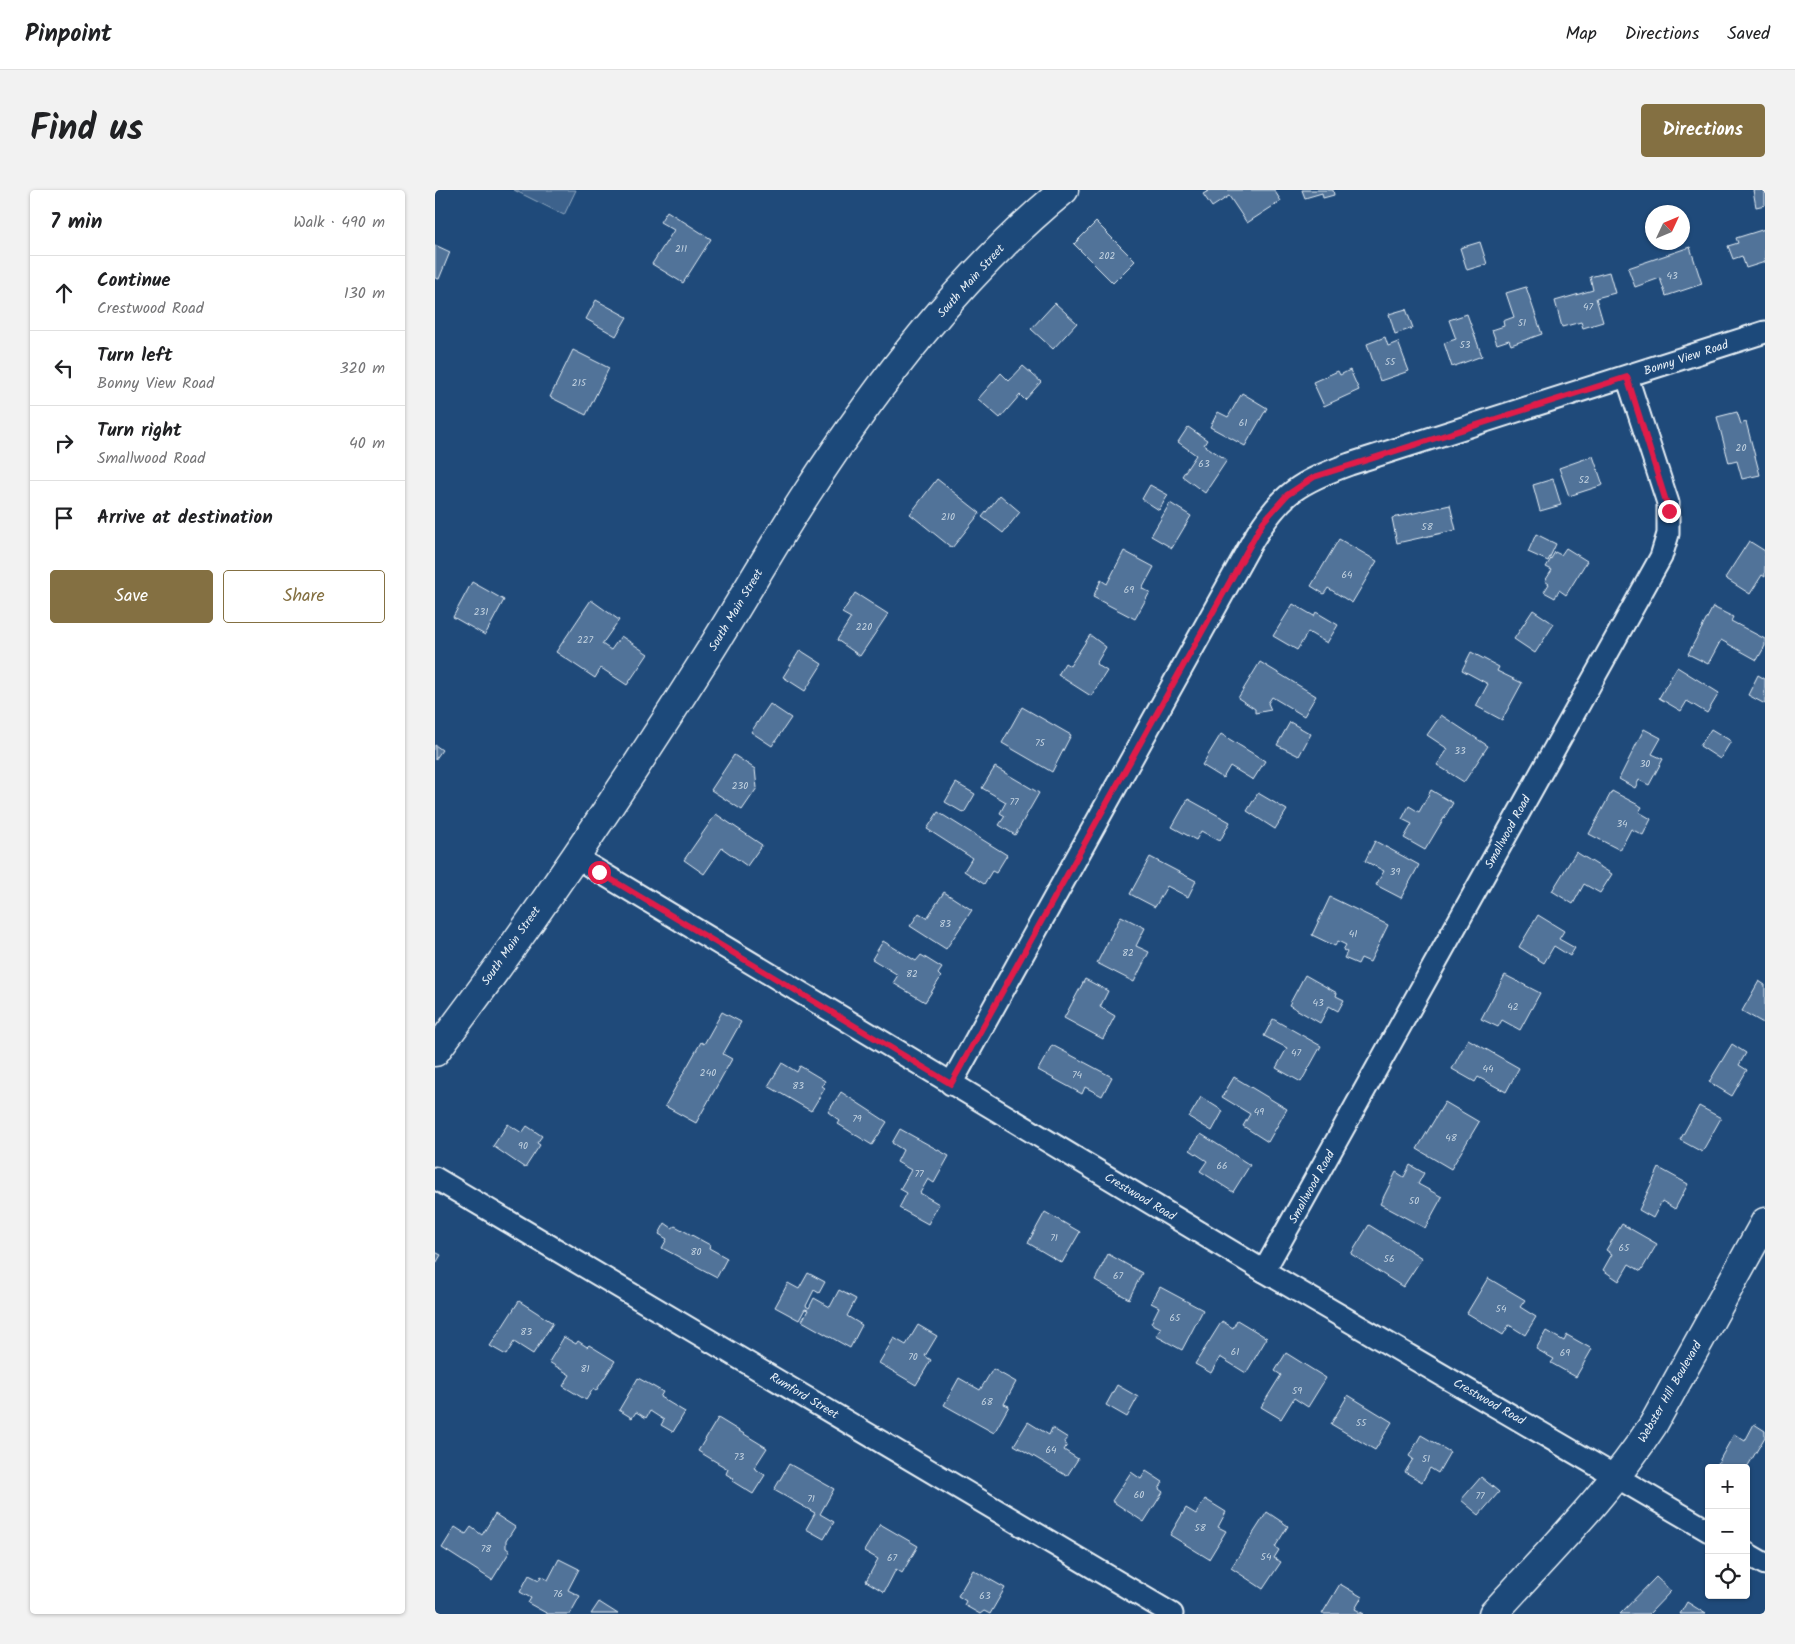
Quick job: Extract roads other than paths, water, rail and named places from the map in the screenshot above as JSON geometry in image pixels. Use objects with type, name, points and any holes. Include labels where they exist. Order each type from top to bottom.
[{"type":"main road","name":"South Main Street","points":[[435,1052],[575,857],[704,661],[806,494],[900,362],[998,250],[1029,219],[1064,190]]},
{"type":"main road","name":"Webster Hill Boulevard","points":[[1493,1614],[1616,1476],[1653,1425],[1765,1222]]},
{"type":"street","name":"Bonny View Road","points":[[951,1084],[1253,540],[1275,507],[1300,484],[1314,477],[1765,332]]},
{"type":"street","name":"Smallwood Road","points":[[1264,1271],[1661,557],[1668,534],[1667,503],[1627,377]]},
{"type":"street","name":"Crestwood Road","points":[[575,857],[1264,1271],[1705,1529]]},
{"type":"street","name":"Rumford Street","points":[[435,1178],[1172,1614]]},
{"type":"street","points":[[1748,1554],[1765,1564]]}]
